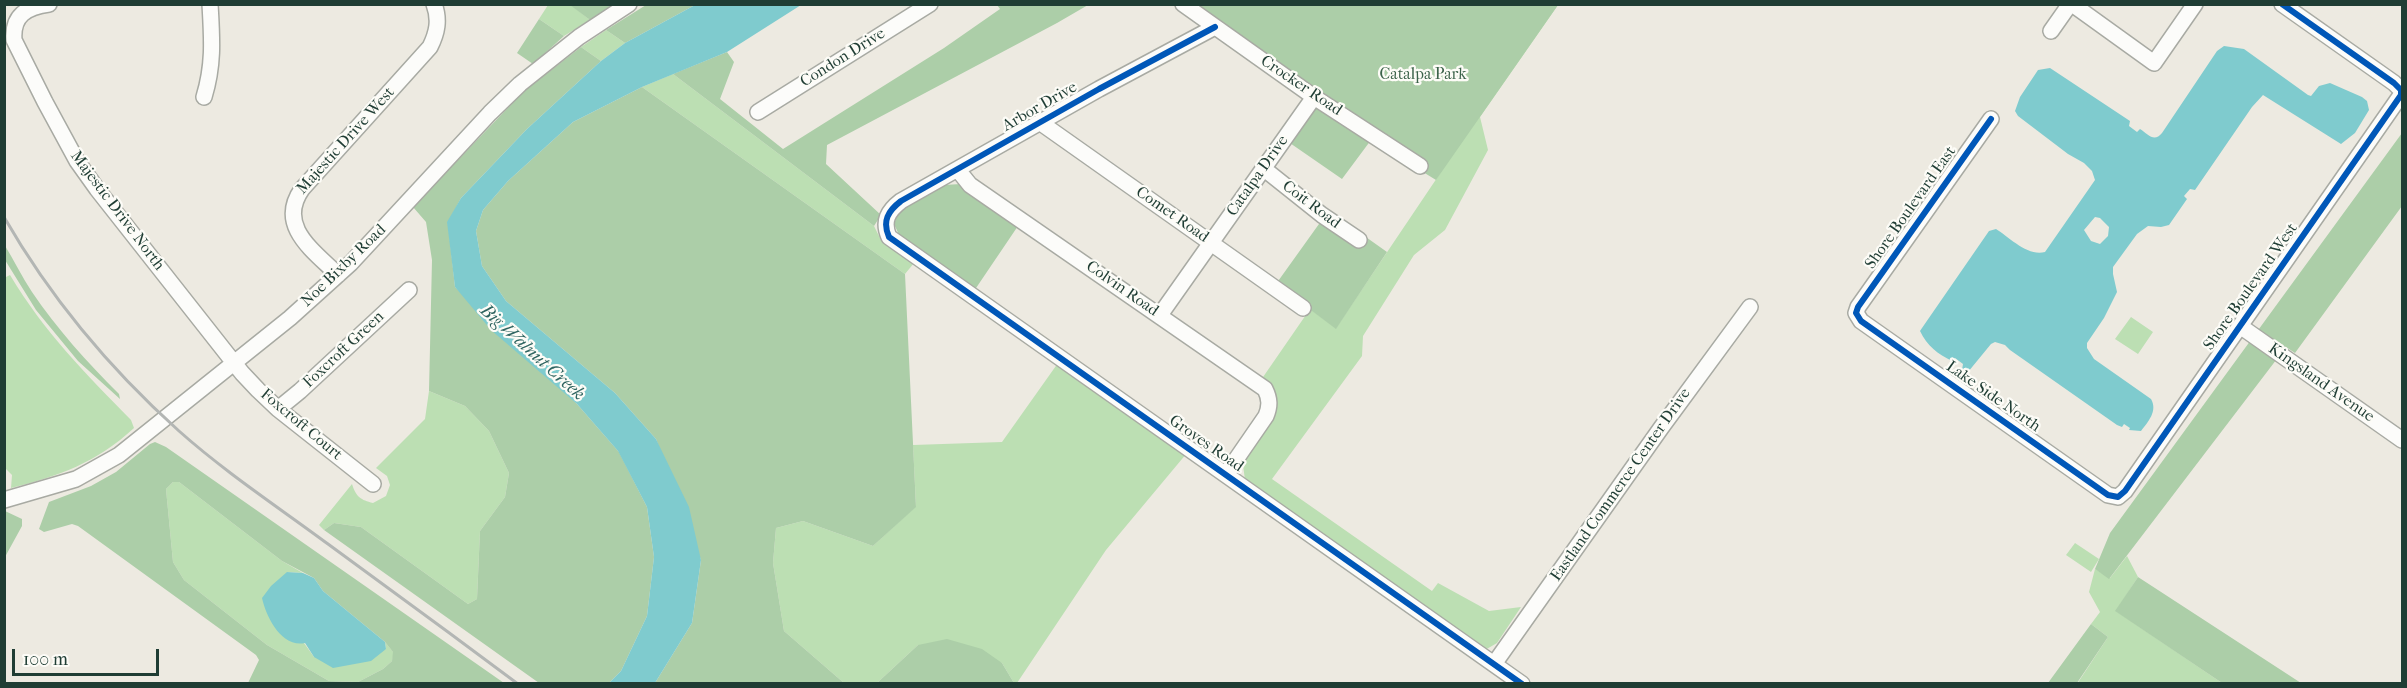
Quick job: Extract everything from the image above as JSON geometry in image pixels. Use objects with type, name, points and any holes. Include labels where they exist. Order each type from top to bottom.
[{"type":"street","name":"Majestic Drive North","points":[[49,4],[28,8],[20,15],[13,31],[16,48],[77,160],[97,189],[234,362]]},
{"type":"street","points":[[204,97],[211,74],[213,48],[210,4]]},
{"type":"street","name":"Majestic Drive West","points":[[338,275],[295,229],[292,213],[294,204],[302,189],[430,47],[437,28],[438,17],[434,4]]},
{"type":"street","name":"Noe Bixby Road","points":[[4,500],[76,479],[104,464],[234,362],[338,275],[520,84],[579,37],[629,4]]},
{"type":"street","name":"Condon Drive","points":[[758,112],[930,4]]},
{"type":"street","name":"Crocker Road","points":[[1183,4],[1314,97],[1420,166]]},
{"type":"street","points":[[2051,31],[2071,4],[2154,63],[2195,4]]},
{"type":"street","name":"Shore Boulevard West","points":[[2118,497],[2125,491],[2399,100],[2401,90],[2394,83],[2282,4]]},
{"type":"street","name":"Arbor Drive","points":[[886,219],[891,209],[900,201],[1215,27]]},
{"type":"street","name":"Catalpa Drive","points":[[1160,315],[1314,97]]},
{"type":"street","name":"Shore Boulevard East","points":[[1856,314],[1858,307],[1990,119]]},
{"type":"street","name":"Comet Road","points":[[1041,123],[1303,308]]},
{"type":"street","name":"Coit Road","points":[[1263,168],[1322,215],[1359,240]]},
{"type":"street","name":"Colvin Road","points":[[958,170],[970,185],[1265,389],[1270,408],[1226,474]]},
{"type":"street","name":"Groves Road","points":[[886,219],[886,230],[893,242],[1522,684]]},
{"type":"street","name":"Foxcroft Green","points":[[278,409],[409,290]]},
{"type":"street","name":"Eastland Commerce Center Drive","points":[[1494,664],[1661,428],[1750,307]]},
{"type":"street","name":"Lake Side North","points":[[1856,314],[1860,321],[2108,495],[2118,497]]},
{"type":"street","name":"Kingsland Avenue","points":[[2240,326],[2403,440]]},
{"type":"street","name":"Foxcroft Court","points":[[234,362],[278,409],[373,484]]},
{"type":"green space","points":[[570,4],[590,20],[564,36],[539,19],[548,5]]},
{"type":"green space","points":[[570,5],[616,5],[590,20]]},
{"type":"green space","points":[[646,5],[695,5],[625,43],[606,30]]},
{"type":"green space","points":[[997,5],[1088,5],[827,145],[826,164],[881,215],[874,226],[673,74],[727,52],[734,62],[720,99],[783,149],[944,48],[1000,9]]},
{"type":"green space","name":"Catalpa Park","points":[[1174,5],[1558,5],[1436,180],[1371,140],[1342,179],[1287,141],[1314,100]]},
{"type":"green space","points":[[1200,5],[1558,5],[1480,117],[1488,150],[1445,230],[1414,255],[1363,336],[1362,356],[1272,479],[1432,591],[1438,583],[1489,611],[1521,607],[1497,643],[1485,650],[1245,480],[1243,465],[1250,450],[1273,416],[1261,380],[1310,309],[1336,328],[1441,172]]},
{"type":"green space","points":[[539,19],[564,36],[533,64],[517,53]]},
{"type":"green space","points":[[606,30],[625,43],[601,61],[581,47]]},
{"type":"green space","points":[[581,47],[601,61],[527,129],[461,198],[448,223],[455,287],[577,404],[619,452],[647,507],[654,557],[647,616],[621,671],[609,683],[539,683],[324,530],[334,523],[361,527],[468,604],[477,599],[480,531],[505,497],[509,473],[489,431],[465,406],[429,391],[432,260],[426,222],[413,207],[523,92]]},
{"type":"green space","points":[[673,74],[874,226],[881,240],[914,263],[905,274],[642,87]]},
{"type":"green space","points":[[642,87],[905,274],[916,507],[873,546],[803,521],[776,528],[773,563],[784,631],[844,683],[655,683],[692,623],[701,560],[656,439],[615,393],[506,301],[482,266],[476,231],[483,210],[508,181],[573,122]]},
{"type":"green space","points":[[2402,133],[2402,206],[2295,353],[2286,347],[2109,579],[2095,569],[2110,533]]},
{"type":"green space","points":[[961,184],[1020,223],[974,291],[901,239],[894,224],[899,211],[944,185]]},
{"type":"green space","points":[[1324,217],[1363,235],[1387,252],[1336,329],[1276,284]]},
{"type":"green space","points":[[4,244],[42,306],[73,345],[119,394],[120,399],[78,361],[36,310],[5,260]]},
{"type":"green space","points":[[10,275],[51,334],[131,420],[134,428],[106,450],[76,467],[11,488],[12,475],[4,467],[4,278]]},
{"type":"green space","points":[[2131,317],[2153,332],[2138,354],[2115,339]]},
{"type":"green space","points":[[1058,363],[1187,453],[1106,550],[1017,683],[1014,683],[1002,663],[918,645],[877,683],[844,683],[784,631],[773,563],[776,528],[803,521],[873,546],[916,506],[913,445],[1002,442]]},
{"type":"green space","points":[[429,391],[465,406],[489,431],[509,473],[505,497],[480,531],[477,599],[468,604],[361,527],[334,523],[324,530],[319,525],[352,484],[357,495],[365,501],[373,503],[386,496],[390,485],[387,476],[376,468],[425,419]]},
{"type":"green space","points":[[155,442],[166,447],[504,683],[248,683],[259,660],[256,655],[78,526],[72,524],[44,532],[39,529],[49,502],[91,486],[116,472]],"holes":[[[173,482],[179,482],[282,561],[314,578],[323,591],[385,642],[393,652],[392,661],[383,669],[358,682],[329,681],[267,645],[184,580],[173,562],[166,489]]]},
{"type":"green space","points":[[173,482],[179,482],[282,561],[303,573],[287,572],[304,643],[314,657],[386,649],[385,642],[394,653],[392,661],[383,669],[358,682],[329,681],[267,645],[184,580],[173,562],[166,489]]},
{"type":"green space","points":[[5,511],[22,519],[22,526],[5,557]]},
{"type":"green space","points":[[2075,543],[2099,559],[2091,572],[2066,555]]},
{"type":"green space","points":[[2127,556],[2138,577],[2116,611],[2222,683],[2077,684],[2108,637],[2091,624],[2100,612],[2089,592],[2095,569],[2110,578]]},
{"type":"green space","points":[[2138,577],[2301,683],[2222,683],[2115,611]]},
{"type":"green space","points":[[2091,624],[2108,637],[2077,683],[2048,683]]},
{"type":"green space","points":[[947,639],[982,649],[1002,663],[1014,683],[877,683],[918,645]]},
{"type":"water","name":"Big Walnut Creek","points":[[695,5],[801,5],[727,52],[642,87],[573,122],[508,181],[483,210],[476,231],[482,266],[506,301],[615,393],[656,439],[689,507],[701,560],[692,623],[655,683],[609,683],[621,671],[647,616],[654,557],[647,507],[618,451],[577,404],[491,330],[455,287],[447,222],[461,198],[527,129],[601,61],[625,43]]},
{"type":"water","points":[[2224,46],[2244,49],[2308,95],[2311,96],[2319,86],[2330,83],[2362,97],[2367,101],[2369,110],[2355,133],[2341,144],[2263,95],[2252,107],[2195,190],[2190,189],[2184,196],[2187,199],[2169,225],[2148,226],[2137,234],[2113,267],[2117,292],[2104,318],[2087,343],[2087,348],[2094,359],[2151,399],[2153,412],[2141,431],[2129,430],[2130,428],[2124,424],[2122,427],[2117,425],[2005,345],[1995,342],[1991,344],[1968,372],[1962,370],[1963,364],[1955,358],[1952,361],[1933,349],[1920,331],[1989,231],[1996,229],[2032,252],[2045,252],[2095,180],[2092,171],[2084,163],[2068,154],[2018,116],[2015,111],[2020,97],[2038,70],[2050,68],[2130,121],[2129,126],[2137,132],[2140,129],[2151,137],[2156,137],[2162,133],[2217,51]],"holes":[[[2095,217],[2100,218],[2109,227],[2108,236],[2100,244],[2091,241],[2084,230]]]},
{"type":"water","points":[[287,572],[303,573],[314,578],[323,591],[385,642],[386,649],[371,661],[333,668],[314,657],[305,643],[289,641],[282,636],[271,621],[262,598],[271,586]]},
{"type":"railway","points":[[4,217],[61,304],[83,331],[129,383],[179,431],[233,475],[518,684]]},
{"type":"cycle path","points":[[1991,119],[1856,313],[1861,321],[2108,495],[2118,497],[2125,491],[2401,95],[2401,90],[2394,83],[2282,4]]},
{"type":"cycle path","points":[[1215,27],[1099,89],[901,201],[886,221],[889,237],[1522,684]]}]
